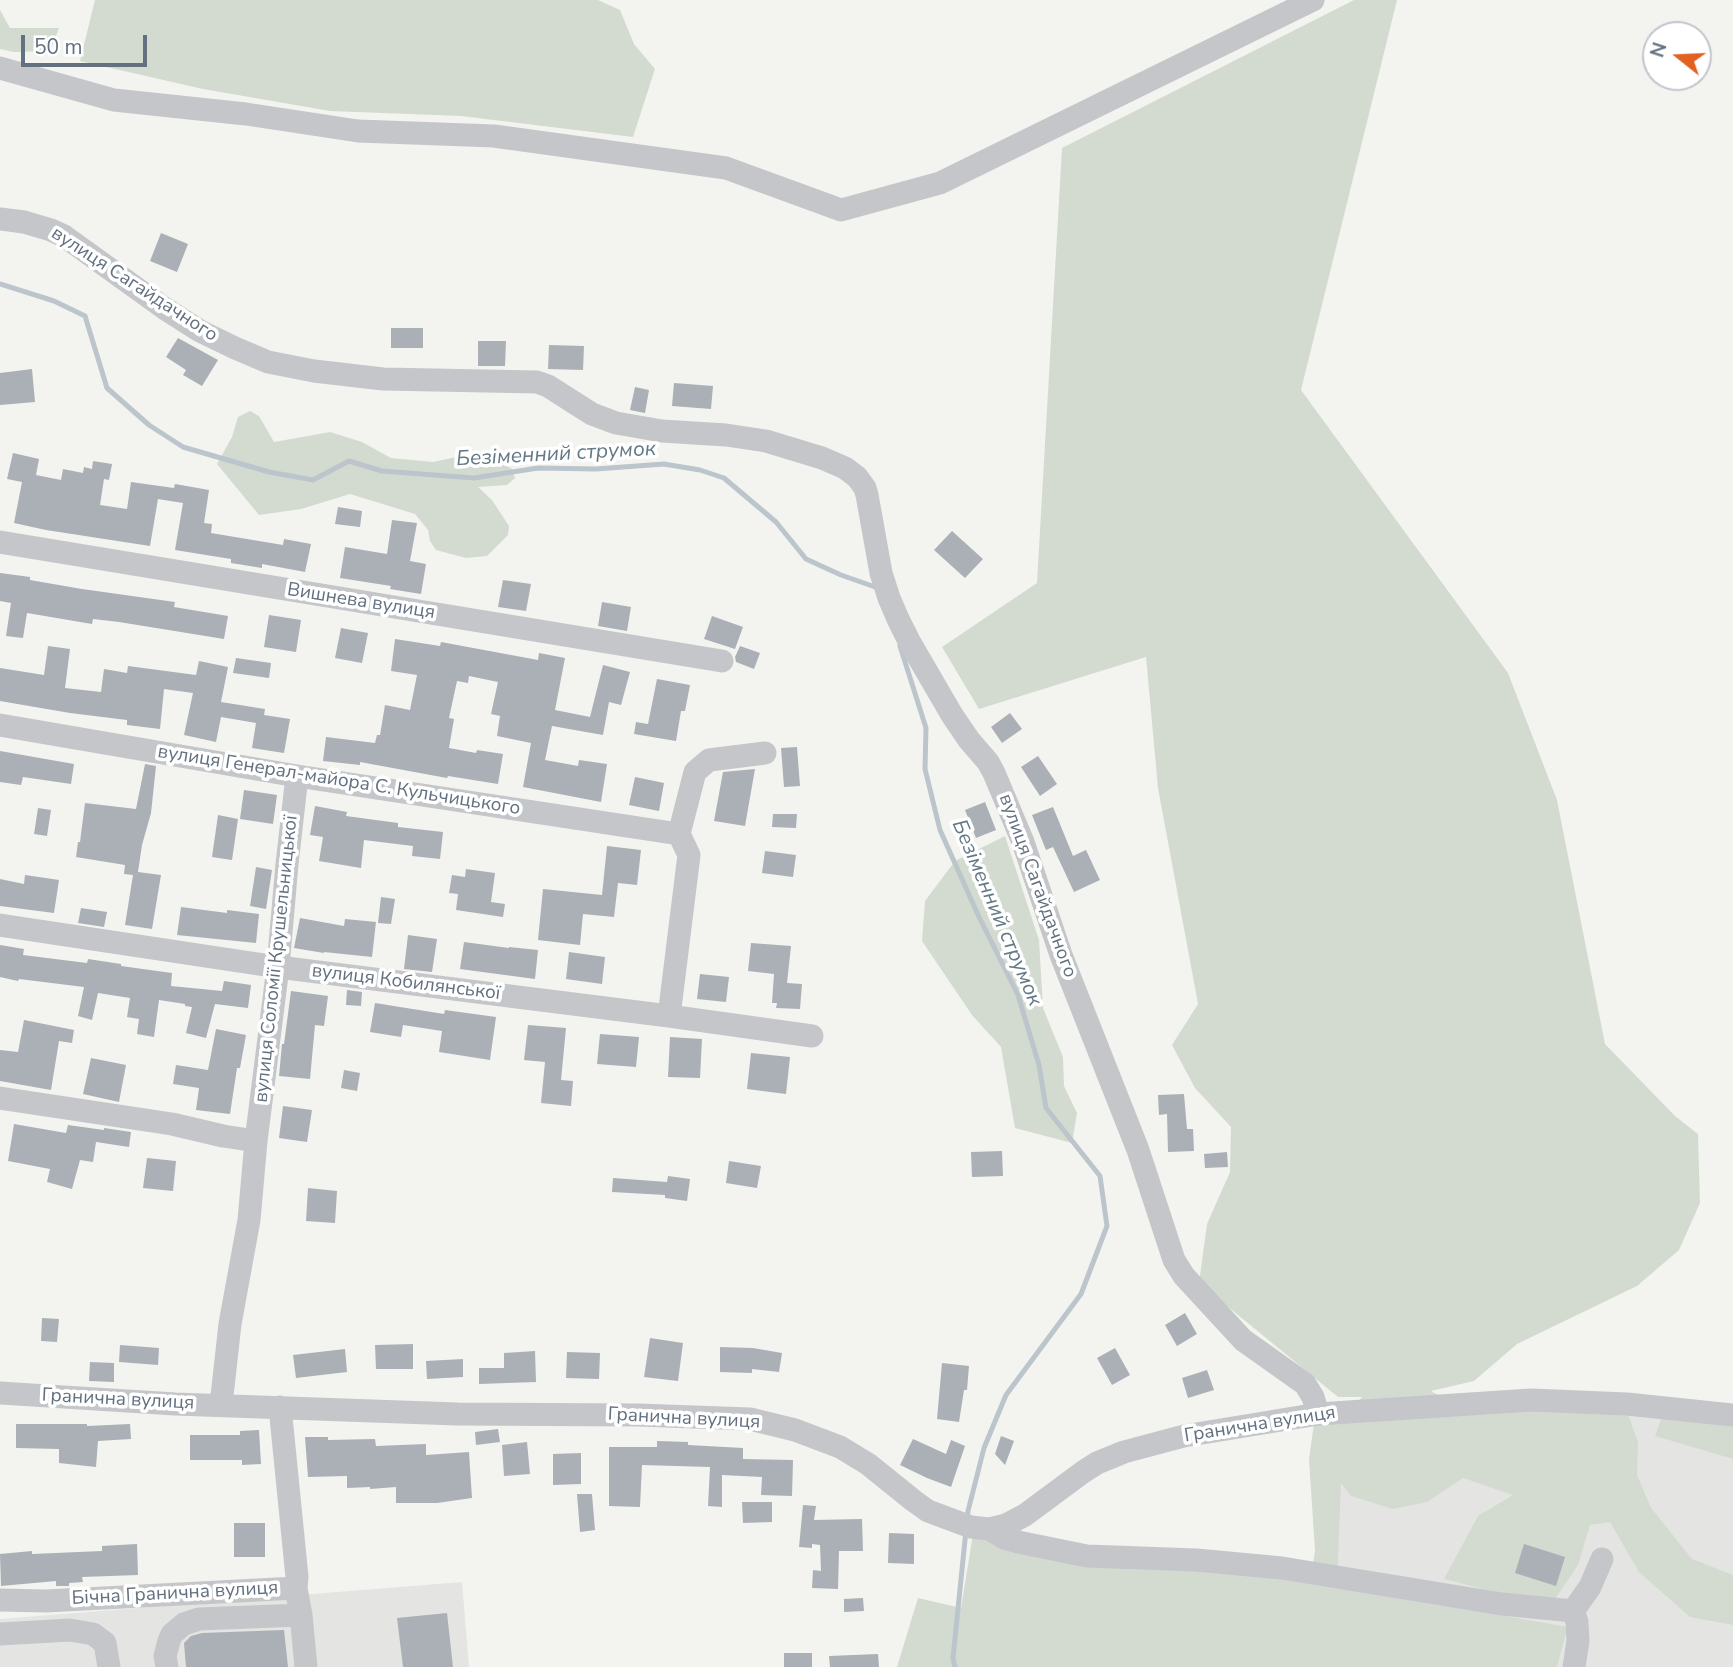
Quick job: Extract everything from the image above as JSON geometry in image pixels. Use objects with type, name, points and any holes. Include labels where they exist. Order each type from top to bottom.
[{"type":"street","points":[[0,68],[114,100],[246,114],[358,131],[494,136],[726,168],[841,210],[940,183],[1313,0]]},
{"type":"street","name":"вулиця Сагайдачного","points":[[0,219],[32,224],[64,236],[200,331],[268,362],[314,371],[383,379],[537,382],[592,414],[616,424],[766,441],[822,458],[845,468],[857,477],[867,495],[881,573],[908,641],[952,715],[988,762],[1023,842],[1066,967],[1138,1150],[1174,1260],[1184,1276],[1243,1340],[1305,1384],[1313,1397],[1318,1414]]},
{"type":"street","name":"Вишнева вулиця","points":[[0,542],[722,661]]},
{"type":"street","name":"вулиця Генерал-майора С. Кульчицького","points":[[0,725],[297,776],[679,834]]},
{"type":"street","points":[[669,1016],[689,855],[679,834],[695,772],[709,760],[765,753]]},
{"type":"street","name":"вулиця Соломії Крушельницької","points":[[221,1405],[230,1324],[249,1220],[297,776]]},
{"type":"street","name":"вулиця Кобилянської","points":[[0,925],[278,967],[812,1036]]},
{"type":"street","points":[[0,1098],[172,1124],[256,1141]]},
{"type":"street","name":"Гранична вулиця","points":[[0,1393],[150,1403],[457,1414],[697,1416],[764,1422],[811,1435],[850,1452],[914,1501],[937,1515],[971,1527],[989,1529],[1006,1525],[1025,1515],[1097,1463],[1124,1452],[1184,1436],[1318,1414],[1540,1400],[1616,1403],[1733,1415]]},
{"type":"street","name":"Бічна Гранична вулиця","points":[[0,1600],[46,1601],[296,1588],[280,1407]]},
{"type":"street","points":[[989,1529],[1018,1542],[1087,1556],[1196,1560],[1282,1568],[1502,1604],[1573,1611]]},
{"type":"street","points":[[1573,1611],[1590,1587],[1602,1559]]},
{"type":"street","points":[[296,1588],[306,1667]]},
{"type":"street","points":[[1573,1611],[1577,1622],[1578,1641],[1574,1667]]},
{"type":"street","points":[[167,1667],[165,1656],[169,1641],[178,1629],[191,1621],[301,1615]]},
{"type":"street","points":[[0,1634],[70,1629],[93,1634],[104,1643],[109,1667]]},
{"type":"shaded area","points":[[95,0],[598,0],[620,10],[634,44],[655,69],[633,137],[461,116],[330,111],[203,89],[80,61]]},
{"type":"shaded area","points":[[1354,0],[1397,0],[1301,390],[1508,673],[1557,800],[1605,1044],[1675,1116],[1698,1134],[1700,1203],[1679,1250],[1637,1286],[1517,1344],[1474,1381],[1431,1391],[1465,1411],[1625,1407],[1638,1442],[1637,1475],[1651,1508],[1692,1559],[1733,1575],[1733,1625],[1690,1617],[1639,1572],[1610,1522],[1590,1525],[1578,1565],[1555,1599],[1511,1596],[1444,1579],[1478,1516],[1513,1495],[1463,1478],[1427,1502],[1393,1509],[1351,1496],[1341,1483],[1337,1586],[1568,1627],[1557,1667],[897,1667],[918,1598],[961,1608],[973,1534],[1311,1578],[1315,1551],[1309,1459],[1314,1423],[1340,1424],[1362,1397],[1338,1397],[1199,1283],[1207,1224],[1230,1172],[1231,1127],[1195,1088],[1172,1045],[1198,1004],[1158,788],[1146,657],[979,709],[942,647],[1037,583],[1062,148]]},
{"type":"shaded area","points":[[0,10],[10,28],[59,28],[50,51],[14,52],[0,49]]},
{"type":"shaded area","points":[[250,411],[259,416],[274,442],[330,432],[362,442],[391,458],[433,462],[475,453],[494,457],[512,469],[515,478],[507,485],[478,487],[492,500],[509,526],[508,535],[487,556],[466,558],[436,550],[430,541],[428,530],[415,514],[350,494],[301,509],[259,515],[217,464],[232,437],[238,417]]},
{"type":"shaded area","points":[[1005,836],[1039,940],[1043,1008],[1063,1057],[1064,1086],[1077,1113],[1072,1143],[1015,1128],[1001,1047],[972,1015],[922,941],[925,901],[955,861]]},
{"type":"shaded area","points":[[1621,1411],[1733,1425],[1733,1667],[1557,1667],[1568,1628],[1325,1584],[1326,1425]]},
{"type":"shaded area","points":[[1664,1411],[1733,1424],[1733,1459],[1655,1436]]},
{"type":"shaded area","points":[[462,1582],[469,1667],[0,1667],[0,1619]]},
{"type":"building","points":[[161,233],[188,244],[177,272],[150,261]]},
{"type":"building","points":[[391,328],[423,328],[423,348],[391,348]]},
{"type":"building","points":[[178,338],[218,360],[202,386],[183,375],[186,370],[166,357]]},
{"type":"building","points":[[478,341],[506,341],[505,366],[478,366]]},
{"type":"building","points":[[549,345],[584,346],[583,370],[548,369]]},
{"type":"building","points":[[32,369],[35,402],[0,405],[0,373]]},
{"type":"building","points":[[674,383],[713,386],[711,409],[672,406]]},
{"type":"building","points":[[635,387],[649,390],[645,413],[630,410]]},
{"type":"building","points":[[13,453],[39,459],[36,475],[61,480],[63,469],[83,473],[84,467],[92,469],[93,461],[112,464],[109,480],[104,479],[100,505],[127,509],[131,482],[174,488],[175,484],[209,490],[204,523],[212,524],[211,533],[283,545],[284,539],[311,544],[305,572],[262,564],[262,568],[231,563],[231,559],[175,550],[183,503],[158,499],[150,546],[14,523],[22,482],[7,479]]},
{"type":"building","points":[[338,507],[362,511],[360,527],[335,524]]},
{"type":"building","points":[[392,520],[417,523],[410,561],[426,564],[421,594],[340,578],[345,547],[387,554]]},
{"type":"building","points":[[952,531],[983,559],[965,578],[934,550]]},
{"type":"building","points":[[0,573],[82,589],[175,602],[174,607],[228,616],[224,639],[119,622],[93,619],[92,624],[27,613],[23,638],[6,636],[11,603],[0,601]]},
{"type":"building","points":[[503,580],[531,584],[526,611],[498,607]]},
{"type":"building","points":[[602,602],[631,607],[627,631],[598,626]]},
{"type":"building","points":[[269,615],[301,620],[296,652],[264,647]]},
{"type":"building","points":[[712,616],[743,627],[735,649],[704,639]]},
{"type":"building","points":[[341,628],[368,633],[362,663],[335,658]]},
{"type":"building","points":[[395,639],[440,646],[441,642],[538,660],[539,653],[565,658],[555,710],[590,717],[603,665],[630,672],[621,705],[609,702],[603,735],[552,726],[545,760],[578,766],[579,760],[607,764],[601,802],[523,787],[531,743],[497,736],[500,716],[491,714],[498,682],[469,676],[468,683],[457,681],[449,718],[454,719],[449,748],[503,754],[498,784],[448,776],[447,778],[360,762],[360,765],[323,761],[326,737],[375,743],[377,735],[380,735],[385,705],[410,710],[417,675],[391,671]]},
{"type":"building","points":[[48,646],[70,649],[65,688],[101,692],[104,669],[127,673],[128,666],[196,675],[199,661],[228,667],[221,702],[265,709],[264,715],[290,719],[284,753],[252,748],[256,723],[221,717],[216,742],[184,735],[193,693],[164,689],[160,729],[127,725],[127,720],[0,701],[0,668],[44,675]]},
{"type":"building","points":[[740,646],[760,653],[754,669],[736,662],[735,657]]},
{"type":"building","points":[[236,658],[271,663],[269,678],[233,673]]},
{"type":"building","points":[[657,679],[690,685],[685,711],[681,711],[676,741],[634,734],[636,722],[648,724]]},
{"type":"building","points":[[1010,713],[1022,729],[1002,743],[991,727]]},
{"type":"building","points":[[797,747],[800,786],[784,787],[781,748]]},
{"type":"building","points":[[0,751],[74,764],[71,784],[23,777],[21,785],[0,782]]},
{"type":"building","points":[[1038,756],[1057,784],[1040,796],[1021,767]]},
{"type":"building","points":[[145,764],[156,766],[151,813],[138,872],[161,875],[152,929],[125,925],[133,875],[124,874],[125,865],[76,857],[85,803],[136,809]]},
{"type":"building","points":[[755,769],[745,826],[714,821],[723,772]]},
{"type":"building","points":[[635,777],[664,783],[659,811],[629,805]]},
{"type":"building","points":[[244,790],[277,795],[273,824],[240,819]]},
{"type":"building","points":[[985,802],[996,830],[976,838],[965,810]]},
{"type":"building","points":[[315,806],[347,812],[346,816],[398,823],[398,827],[443,832],[440,859],[412,856],[413,846],[364,840],[361,868],[319,861],[323,837],[310,835]]},
{"type":"building","points":[[1053,807],[1073,856],[1086,850],[1100,880],[1074,892],[1053,847],[1046,850],[1032,815]]},
{"type":"building","points":[[38,808],[51,810],[47,836],[34,834]]},
{"type":"building","points":[[773,814],[797,814],[796,828],[772,827]]},
{"type":"building","points":[[218,815],[238,819],[232,860],[212,857]]},
{"type":"building","points":[[607,846],[641,850],[637,885],[618,883],[614,917],[583,914],[580,945],[538,940],[543,889],[602,895]]},
{"type":"building","points":[[765,851],[796,855],[793,877],[762,873]]},
{"type":"building","points":[[256,867],[272,870],[266,909],[250,906]]},
{"type":"building","points":[[466,869],[495,873],[491,902],[505,904],[503,917],[456,910],[458,894],[449,893],[452,875],[465,877]]},
{"type":"building","points":[[25,875],[59,880],[54,913],[0,906],[0,879],[24,884]]},
{"type":"building","points":[[381,897],[395,899],[391,924],[378,923]]},
{"type":"building","points":[[181,907],[259,914],[256,943],[177,935]]},
{"type":"building","points":[[81,908],[107,912],[104,927],[78,923]]},
{"type":"building","points":[[300,918],[344,926],[345,919],[376,922],[372,957],[294,948]]},
{"type":"building","points":[[408,935],[437,939],[432,972],[404,969]]},
{"type":"building","points":[[464,942],[538,950],[535,979],[460,969]]},
{"type":"building","points":[[751,943],[791,946],[787,983],[802,984],[800,1009],[776,1008],[777,1003],[772,1003],[774,974],[748,971]]},
{"type":"building","points":[[0,945],[24,949],[23,955],[87,963],[88,959],[172,973],[171,986],[222,991],[224,981],[251,985],[248,1008],[215,1004],[206,1038],[186,1033],[192,1007],[159,1000],[154,1037],[137,1034],[139,1019],[127,1017],[130,998],[98,993],[92,1020],[78,1016],[84,987],[0,977]]},
{"type":"building","points":[[569,952],[605,957],[602,984],[566,979]]},
{"type":"building","points":[[700,974],[729,977],[726,1002],[697,999]]},
{"type":"building","points":[[347,990],[362,992],[361,1006],[346,1005]]},
{"type":"building","points":[[291,991],[328,996],[324,1026],[315,1025],[310,1079],[279,1076]]},
{"type":"building","points":[[375,1003],[444,1014],[445,1010],[496,1017],[490,1060],[439,1052],[442,1031],[403,1025],[401,1037],[370,1032]]},
{"type":"building","points":[[24,1020],[74,1030],[72,1043],[59,1041],[51,1090],[0,1081],[0,1050],[18,1052]]},
{"type":"building","points":[[528,1025],[566,1028],[561,1080],[573,1081],[571,1106],[541,1103],[545,1062],[524,1060]]},
{"type":"building","points":[[216,1029],[246,1035],[240,1068],[237,1068],[230,1114],[196,1110],[199,1088],[173,1084],[176,1065],[208,1070]]},
{"type":"building","points":[[600,1034],[639,1037],[636,1067],[597,1064]]},
{"type":"building","points":[[670,1037],[702,1039],[700,1078],[668,1077]]},
{"type":"building","points":[[751,1053],[790,1057],[786,1094],[747,1089]]},
{"type":"building","points":[[91,1058],[126,1065],[119,1102],[83,1094]]},
{"type":"building","points":[[344,1070],[360,1073],[357,1091],[341,1088]]},
{"type":"building","points":[[1184,1094],[1187,1129],[1193,1129],[1194,1151],[1168,1152],[1167,1114],[1159,1115],[1158,1095]]},
{"type":"building","points":[[283,1106],[312,1110],[307,1142],[279,1138]]},
{"type":"building","points":[[14,1124],[66,1133],[68,1125],[131,1132],[129,1147],[96,1142],[93,1162],[80,1160],[72,1189],[47,1182],[50,1169],[8,1161]]},
{"type":"building","points":[[1002,1151],[1003,1176],[972,1177],[971,1152]]},
{"type":"building","points":[[1227,1152],[1228,1167],[1205,1168],[1204,1154]]},
{"type":"building","points":[[147,1158],[176,1161],[173,1191],[143,1188]]},
{"type":"building","points":[[729,1161],[761,1166],[757,1188],[726,1183]]},
{"type":"building","points":[[668,1176],[690,1179],[687,1201],[665,1198],[665,1195],[612,1192],[613,1178],[667,1182]]},
{"type":"building","points":[[308,1188],[337,1191],[335,1223],[306,1221]]},
{"type":"building","points":[[1185,1313],[1197,1334],[1177,1346],[1165,1325]]},
{"type":"building","points":[[42,1318],[59,1319],[57,1342],[41,1341]]},
{"type":"building","points":[[650,1338],[683,1343],[678,1381],[644,1377]]},
{"type":"building","points":[[413,1344],[413,1369],[376,1369],[375,1345]]},
{"type":"building","points":[[120,1345],[159,1348],[158,1365],[119,1362]]},
{"type":"building","points":[[720,1347],[753,1348],[782,1353],[779,1372],[752,1369],[752,1373],[720,1372]]},
{"type":"building","points":[[1115,1348],[1130,1375],[1112,1385],[1097,1358]]},
{"type":"building","points":[[345,1349],[347,1372],[296,1378],[293,1355]]},
{"type":"building","points":[[535,1351],[536,1382],[479,1384],[479,1368],[504,1368],[504,1353]]},
{"type":"building","points":[[567,1352],[600,1353],[599,1379],[566,1378]]},
{"type":"building","points":[[463,1359],[463,1377],[427,1379],[426,1361]]},
{"type":"building","points":[[90,1362],[114,1363],[114,1382],[89,1381]]},
{"type":"building","points":[[942,1363],[969,1366],[967,1390],[964,1390],[959,1422],[937,1419]]},
{"type":"building","points":[[1207,1370],[1214,1390],[1188,1398],[1182,1378]]},
{"type":"building","points":[[16,1424],[130,1424],[131,1439],[98,1441],[96,1467],[59,1463],[59,1449],[16,1448]]},
{"type":"building","points":[[498,1429],[500,1442],[476,1445],[475,1432]]},
{"type":"building","points":[[259,1430],[261,1464],[242,1465],[242,1460],[190,1460],[190,1435],[240,1435],[240,1431]]},
{"type":"building","points":[[1001,1436],[1014,1441],[1005,1465],[995,1454]]},
{"type":"building","points":[[305,1437],[328,1437],[328,1440],[375,1439],[376,1446],[426,1444],[426,1455],[469,1452],[472,1498],[437,1503],[396,1503],[396,1487],[347,1488],[347,1476],[308,1477]]},
{"type":"building","points":[[913,1439],[946,1454],[951,1440],[965,1446],[951,1487],[900,1465]]},
{"type":"building","points":[[657,1441],[743,1448],[743,1459],[793,1460],[792,1496],[761,1495],[762,1477],[722,1475],[722,1507],[708,1506],[710,1467],[642,1465],[640,1507],[609,1506],[609,1447],[657,1447]]},
{"type":"building","points":[[527,1442],[530,1474],[504,1476],[502,1445]]},
{"type":"building","points":[[581,1453],[581,1484],[553,1485],[553,1454]]},
{"type":"building","points":[[577,1494],[592,1494],[595,1530],[580,1532]]},
{"type":"building","points":[[742,1502],[772,1502],[772,1522],[743,1523]]},
{"type":"building","points":[[803,1505],[816,1506],[814,1520],[862,1519],[863,1551],[839,1551],[838,1589],[812,1588],[813,1570],[821,1571],[820,1545],[812,1544],[812,1548],[799,1547]]},
{"type":"building","points":[[234,1523],[265,1523],[265,1557],[234,1557]]},
{"type":"building","points":[[889,1533],[914,1534],[914,1564],[888,1563]]},
{"type":"building","points":[[137,1544],[138,1575],[82,1577],[83,1582],[69,1583],[69,1586],[56,1586],[56,1581],[1,1586],[0,1554],[102,1551],[102,1546]]},
{"type":"building","points":[[1524,1544],[1565,1557],[1556,1586],[1515,1573]]},
{"type":"building","points":[[863,1598],[864,1611],[844,1612],[844,1599]]},
{"type":"building","points":[[447,1613],[453,1667],[403,1667],[397,1618]]},
{"type":"building","points":[[284,1630],[288,1667],[186,1667],[184,1643],[191,1636],[202,1633]]},
{"type":"building","points":[[784,1653],[812,1653],[812,1667],[784,1667]]},
{"type":"building","points":[[878,1654],[879,1667],[830,1667],[829,1656]]},
{"type":"waterway","name":"Безіменний струмок","points":[[0,284],[54,301],[85,316],[107,388],[149,425],[183,447],[269,472],[313,480],[349,461],[382,471],[474,478],[538,468],[596,469],[664,464],[700,470],[724,478],[776,522],[806,559],[878,588]]},
{"type":"waterway","name":"Безіменний струмок","points":[[900,646],[926,728],[925,769],[940,830],[1018,995],[1039,1065],[1046,1108],[1100,1176],[1107,1226],[1081,1294],[1006,1395],[984,1448],[967,1520]]},
{"type":"waterway","name":"Безіменний струмок","points":[[955,1667],[953,1658],[966,1530]]}]
